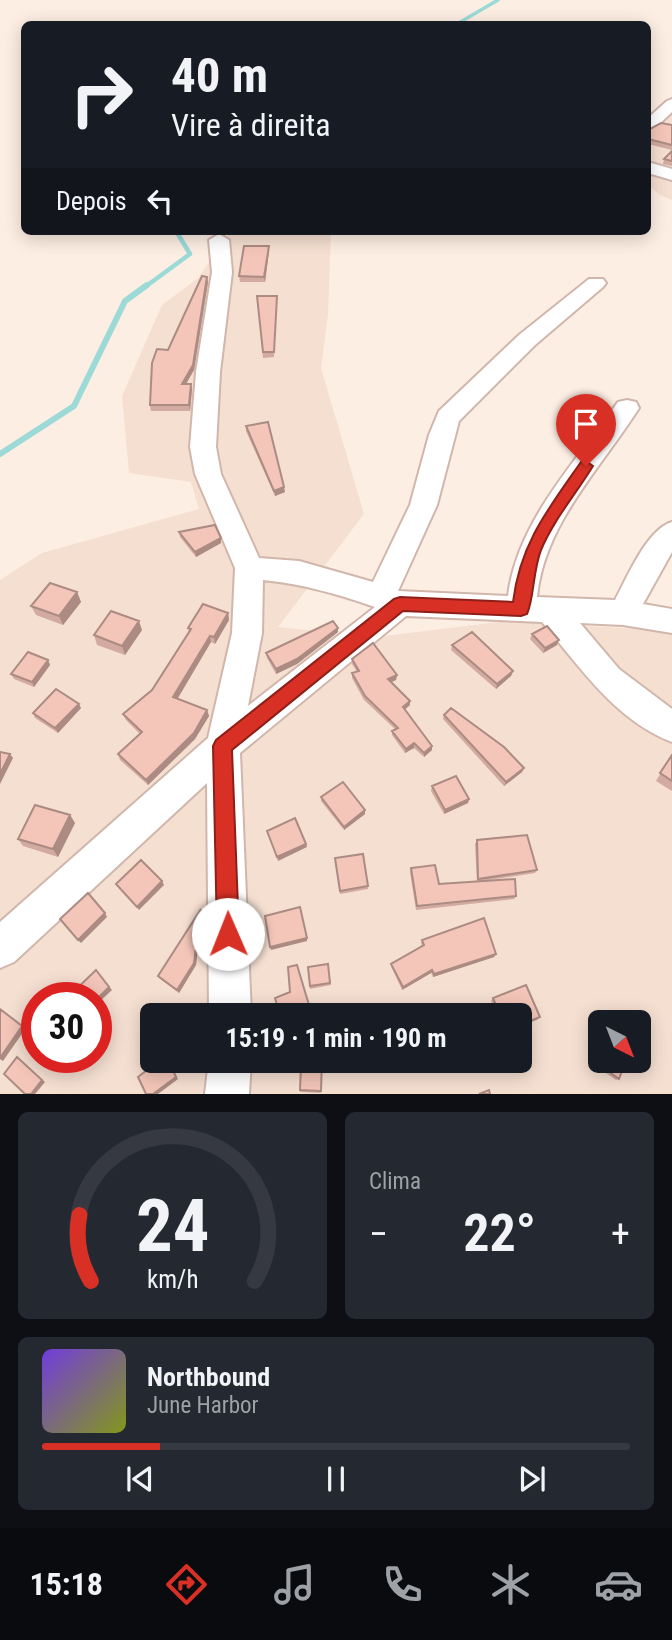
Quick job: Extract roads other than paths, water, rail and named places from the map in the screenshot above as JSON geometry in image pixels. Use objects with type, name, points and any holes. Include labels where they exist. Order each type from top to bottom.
[{"type":"street","points":[[651,124],[672,104]]},
{"type":"street","points":[[651,168],[672,175]]},
{"type":"street","points":[[219,240],[222,272],[208,373],[203,447],[208,474],[249,568],[247,634],[223,746],[230,1003]]},
{"type":"street","points":[[0,948],[223,746],[390,600],[425,501],[440,433],[448,417],[527,340],[596,284]]},
{"type":"street","points":[[626,408],[545,525],[525,573],[536,610],[608,679],[635,702],[672,727]]},
{"type":"street","points":[[623,613],[657,551],[672,532]]},
{"type":"street","points":[[249,568],[299,572],[390,600],[623,613],[672,621]]},
{"type":"street","points":[[227,1094],[229,1073]]},
{"type":"waterway","points":[[462,21],[498,0]]},
{"type":"waterway","points":[[145,287],[190,254],[178,235]]},
{"type":"waterway","points":[[0,454],[74,406],[125,301],[147,285]]}]
